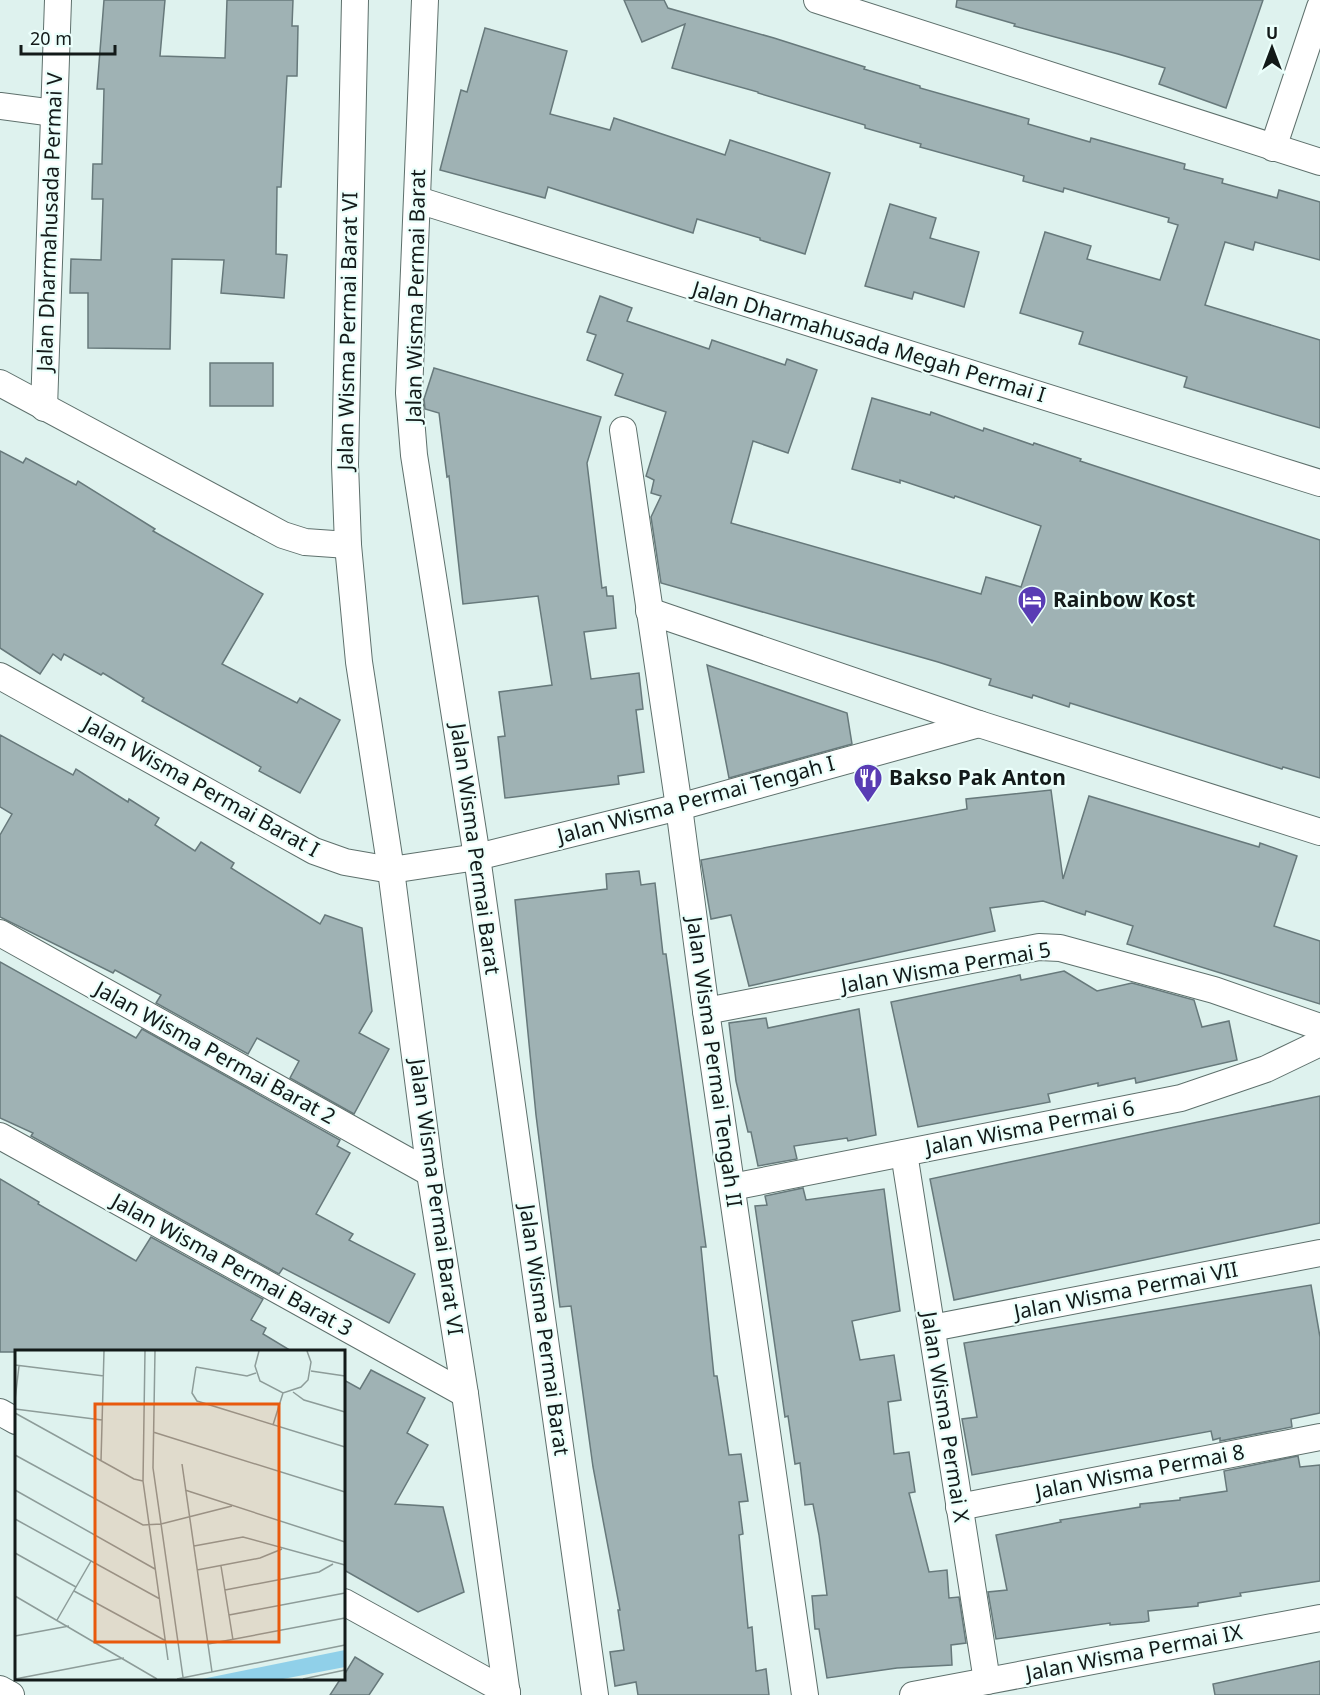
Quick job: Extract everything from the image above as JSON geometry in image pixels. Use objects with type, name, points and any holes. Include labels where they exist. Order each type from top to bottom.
[{"type":"street","name":"Jalan Dharmahusada Permai V","points":[[44,408],[58,0]]},
{"type":"street","name":"Jalan Wisma Permai Barat VI","points":[[355,0],[345,464],[348,545],[365,703],[401,869],[430,1173],[465,1394],[507,1693]]},
{"type":"street","name":"Jalan Wisma Permai Barat","points":[[425,0],[409,393],[414,455],[470,858],[595,1695]]},
{"type":"street","points":[[817,0],[1320,162]]},
{"type":"street","points":[[1273,148],[1320,7]]},
{"type":"street","points":[[0,106],[54,113]]},
{"type":"street","name":"Jalan Dharmahusada Megah Permai I","points":[[418,200],[1320,483]]},
{"type":"street","points":[[0,383],[283,536],[304,542],[348,545]]},
{"type":"street","name":"Jalan Wisma Permai Tengah II","points":[[623,430],[805,1695]]},
{"type":"street","points":[[649,610],[979,724],[1320,832]]},
{"type":"street","name":"Jalan Wisma Permai Barat I","points":[[0,676],[314,851],[345,862],[401,869]]},
{"type":"street","name":"Jalan Wisma Permai Tengah I","points":[[401,869],[470,858],[679,807],[979,724]]},
{"type":"street","name":"Jalan Wisma Permai Barat 2","points":[[0,933],[430,1173]]},
{"type":"street","name":"Jalan Wisma Permai 5","points":[[706,1011],[1039,947],[1060,948],[1214,990],[1320,1027]]},
{"type":"street","name":"Jalan Wisma Permai 6","points":[[732,1187],[1181,1098],[1266,1069],[1320,1043]]},
{"type":"street","name":"Jalan Wisma Permai Barat 3","points":[[0,1136],[465,1394]]},
{"type":"street","name":"Jalan Wisma Permai X","points":[[904,1153],[987,1681]]},
{"type":"street","name":"Jalan Wisma Permai VII","points":[[932,1329],[1320,1253]]},
{"type":"street","points":[[0,1412],[15,1420]]},
{"type":"street","name":"Jalan Wisma Permai 8","points":[[959,1507],[1320,1437]]},
{"type":"street","points":[[345,1603],[507,1693]]},
{"type":"street","name":"Jalan Wisma Permai IX","points":[[913,1695],[1320,1618]]},
{"type":"street","points":[[0,1689],[11,1695]]},
{"type":"building","points":[[104,0],[165,0],[160,56],[225,58],[227,0],[293,0],[292,26],[298,26],[297,76],[287,76],[281,187],[277,187],[276,254],[287,255],[284,298],[221,293],[224,260],[172,259],[170,349],[88,348],[88,293],[70,293],[71,259],[101,260],[103,199],[92,199],[93,164],[102,164],[104,89],[97,89]]},
{"type":"building","points":[[624,0],[664,0],[668,8],[774,38],[865,67],[864,69],[920,86],[920,88],[1029,119],[1028,124],[1090,142],[1091,138],[1185,164],[1184,169],[1223,179],[1222,183],[1277,198],[1279,190],[1320,202],[1320,260],[1255,242],[1253,250],[1225,242],[1205,305],[1320,340],[1320,428],[1184,387],[1187,377],[1079,344],[1083,332],[1020,313],[1045,232],[1091,246],[1087,259],[1160,280],[1178,225],[1168,222],[1169,218],[1064,188],[1063,192],[1023,181],[1024,176],[920,147],[921,144],[865,128],[865,125],[672,68],[685,24],[642,42]]},
{"type":"building","points":[[957,0],[1263,0],[1226,108],[1159,84],[1165,68],[1014,26],[1015,24],[956,7]]},
{"type":"building","points":[[485,28],[567,51],[550,114],[610,130],[614,118],[725,155],[730,140],[830,173],[805,254],[697,219],[693,233],[548,187],[545,198],[440,170],[461,90],[467,92]]},
{"type":"building","points":[[890,204],[936,218],[930,238],[979,252],[964,307],[914,292],[912,299],[865,286]]},
{"type":"building","points":[[600,296],[632,308],[627,321],[709,349],[712,340],[785,365],[787,359],[817,370],[788,453],[753,441],[731,523],[981,594],[986,577],[1021,587],[1041,526],[955,496],[954,498],[900,480],[900,483],[852,469],[872,398],[930,415],[931,412],[983,431],[984,428],[1033,445],[1034,443],[1081,459],[1080,461],[1320,540],[1320,778],[1283,767],[1282,769],[1070,703],[1069,707],[1033,695],[1032,698],[989,685],[991,679],[938,662],[661,583],[651,517],[661,496],[651,493],[654,480],[646,476],[666,412],[615,395],[623,374],[587,360],[596,335],[587,332]]},
{"type":"building","points":[[210,363],[273,363],[273,406],[210,406]]},
{"type":"building","points":[[434,368],[601,417],[587,463],[602,588],[606,587],[607,596],[613,596],[616,628],[584,632],[591,679],[639,673],[643,709],[636,710],[644,772],[618,776],[619,784],[505,798],[498,737],[505,736],[499,692],[552,685],[538,596],[463,604],[449,476],[447,477],[439,413],[425,409],[424,399]]},
{"type":"building","points":[[0,451],[23,463],[26,458],[76,485],[78,481],[155,529],[153,531],[263,594],[222,664],[297,703],[300,698],[340,720],[300,793],[259,771],[261,767],[142,701],[144,698],[103,673],[101,675],[64,654],[61,660],[53,654],[40,674],[0,648]]},
{"type":"building","points":[[707,665],[847,713],[852,744],[729,778]]},
{"type":"building","points":[[0,735],[73,775],[76,769],[128,802],[129,799],[159,818],[155,825],[195,851],[201,842],[234,863],[231,868],[320,924],[325,915],[362,928],[372,1011],[359,1033],[389,1049],[354,1114],[290,1078],[299,1061],[257,1038],[248,1054],[156,1003],[161,995],[115,970],[113,973],[0,917],[0,835],[12,814],[0,807]]},
{"type":"building","points":[[1051,790],[1063,879],[1089,796],[1259,847],[1260,843],[1297,856],[1274,926],[1320,941],[1320,1004],[1127,944],[1133,926],[1086,911],[1085,915],[1043,901],[990,908],[995,931],[749,986],[731,915],[711,919],[701,860],[967,809],[966,799]]},
{"type":"building","points":[[639,871],[641,885],[655,883],[663,954],[666,954],[706,1247],[701,1247],[714,1376],[717,1376],[729,1455],[741,1454],[748,1501],[739,1502],[743,1534],[739,1535],[748,1628],[752,1627],[756,1671],[766,1669],[769,1695],[638,1695],[636,1682],[615,1686],[610,1652],[624,1650],[618,1610],[620,1610],[593,1467],[571,1306],[560,1307],[536,1115],[515,900],[607,889],[606,874]]},
{"type":"building","points":[[0,962],[136,1038],[142,1029],[340,1140],[337,1146],[350,1153],[316,1214],[353,1234],[349,1240],[415,1274],[389,1323],[283,1268],[279,1274],[31,1136],[33,1133],[0,1118]]},
{"type":"building","points":[[1064,971],[1097,991],[1132,983],[1194,1000],[1202,1027],[1229,1021],[1237,1060],[1136,1083],[1135,1078],[1098,1086],[1098,1083],[1048,1094],[1050,1102],[918,1127],[891,1002],[1020,975],[1021,980]]},
{"type":"building","points":[[859,1009],[876,1135],[848,1141],[847,1138],[794,1146],[797,1159],[758,1166],[736,1081],[729,1023],[766,1018],[768,1028]]},
{"type":"building","points":[[1320,1096],[1320,1223],[954,1300],[930,1179]]},
{"type":"building","points":[[0,1179],[136,1261],[151,1237],[263,1299],[251,1320],[266,1328],[263,1334],[290,1350],[15,1350],[15,1352],[0,1352]]},
{"type":"building","points":[[803,1188],[806,1200],[884,1189],[900,1311],[852,1321],[860,1360],[894,1355],[901,1400],[888,1402],[894,1454],[909,1452],[915,1492],[909,1493],[929,1572],[947,1570],[949,1598],[959,1597],[966,1643],[951,1645],[952,1665],[897,1668],[827,1678],[819,1629],[815,1629],[812,1596],[827,1595],[819,1535],[813,1504],[805,1505],[800,1463],[795,1464],[788,1416],[785,1417],[755,1206],[767,1205],[765,1196]]},
{"type":"building","points":[[1311,1285],[1320,1337],[1320,1413],[1291,1419],[1292,1427],[1220,1441],[1220,1438],[1213,1440],[1211,1431],[972,1475],[962,1419],[977,1417],[964,1343]]},
{"type":"building","points":[[371,1370],[425,1398],[407,1433],[428,1445],[395,1504],[443,1507],[464,1592],[418,1612],[345,1571],[345,1381],[360,1389]]},
{"type":"building","points":[[1298,1456],[1300,1467],[1320,1465],[1320,1581],[1240,1593],[1241,1596],[1198,1603],[1198,1606],[1148,1611],[1149,1621],[1144,1622],[1110,1625],[1110,1623],[996,1639],[988,1592],[1007,1590],[996,1535],[1061,1522],[1060,1520],[1140,1507],[1140,1504],[1180,1500],[1180,1498],[1227,1491],[1224,1471]]},
{"type":"building","points":[[355,1657],[383,1674],[369,1695],[330,1695],[340,1680],[345,1680],[345,1673]]},
{"type":"building","points":[[1320,1661],[1320,1695],[1215,1695],[1213,1684]]},
{"type":"place","name":"Rainbow Kost","points":[[1032,626]]},
{"type":"place","name":"Bakso Pak Anton","points":[[868,804]]}]
